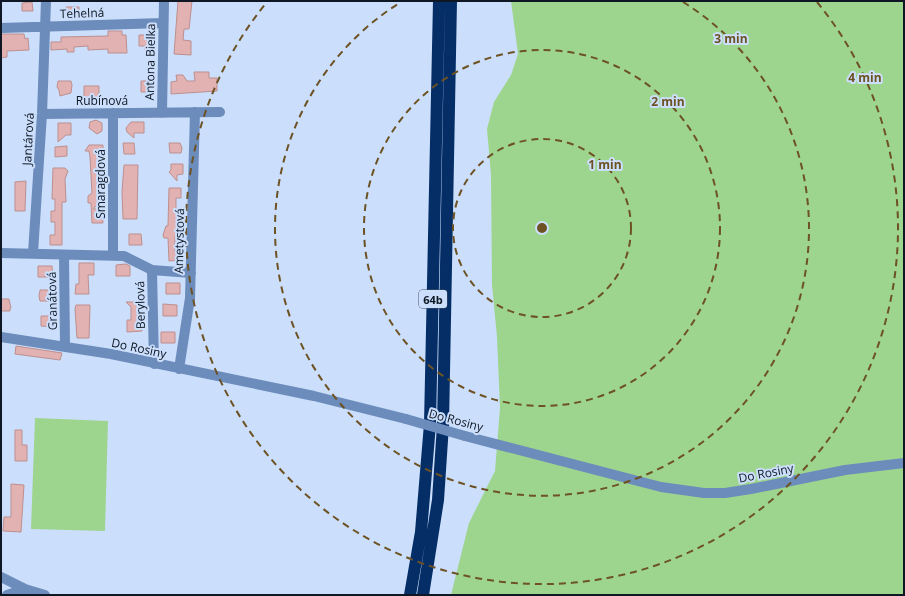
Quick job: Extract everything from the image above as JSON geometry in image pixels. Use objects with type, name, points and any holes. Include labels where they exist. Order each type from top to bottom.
[{"type":"highway","name":"64b","points":[[410,595],[422,524],[430,424],[439,1]]},
{"type":"highway","name":"64b","points":[[422,595],[437,507],[443,425],[451,1]]},
{"type":"street","name":"Jantárová","points":[[33,253],[42,114],[46,1]]},
{"type":"street","name":"Antona Bielka","points":[[164,1],[162,113],[220,112]]},
{"type":"street","name":"Tehelná","points":[[1,28],[163,23]]},
{"type":"street","name":"Ametystová","points":[[179,370],[190,298],[195,112]]},
{"type":"street","name":"Smaragdová","points":[[113,113],[113,255]]},
{"type":"street","name":"Rubínová","points":[[42,114],[162,113]]},
{"type":"street","points":[[1,253],[124,256],[152,270],[191,273]]},
{"type":"street","name":"Granátová","points":[[64,255],[65,347]]},
{"type":"street","name":"Berylová","points":[[152,270],[154,364]]},
{"type":"street","name":"Do Rosiny","points":[[1,337],[112,354],[179,370],[314,396],[660,487],[704,493],[725,493],[845,470],[904,463]]},
{"type":"street","points":[[1,577],[25,589],[45,595]]},
{"type":"street","points":[[7,595],[25,589]]},
{"type":"green space","points":[[511,1],[904,1],[904,595],[451,595],[469,523],[495,471],[500,408],[497,337],[492,285],[491,175],[487,129],[494,102],[511,75],[518,54]]},
{"type":"green space","points":[[35,418],[108,421],[105,531],[31,529]]},
{"type":"building","points":[[178,1],[192,1],[189,29],[184,29],[183,40],[191,41],[191,55],[174,54]]},
{"type":"building","points":[[32,2],[33,11],[22,11],[22,3]]},
{"type":"building","points":[[66,7],[79,7],[79,17],[67,18],[67,14],[63,13],[66,11]]},
{"type":"building","points":[[108,31],[122,31],[122,35],[126,35],[127,53],[108,53],[108,49],[88,50],[88,46],[74,47],[74,52],[67,52],[67,49],[51,50],[51,42],[61,42],[61,37],[108,36]]},
{"type":"building","points":[[1,34],[24,34],[25,39],[28,38],[29,50],[7,51],[7,57],[1,58]]},
{"type":"building","points":[[139,35],[152,35],[152,50],[145,50],[145,46],[139,46]]},
{"type":"building","points":[[194,72],[209,72],[209,78],[217,78],[217,91],[171,94],[171,82],[177,81],[176,75],[183,75],[187,81],[195,81]]},
{"type":"building","points":[[58,81],[71,81],[71,93],[60,96],[57,87]]},
{"type":"building","points":[[141,81],[152,81],[153,92],[141,92]]},
{"type":"building","points":[[84,86],[99,86],[99,100],[91,101],[91,98],[84,98]]},
{"type":"building","points":[[96,120],[102,123],[102,131],[97,134],[89,128],[90,122]]},
{"type":"building","points":[[131,122],[144,122],[144,133],[134,133],[134,138],[127,132],[126,128]]},
{"type":"building","points":[[58,123],[71,123],[71,135],[66,135],[58,142]]},
{"type":"building","points":[[123,143],[134,143],[135,154],[124,154]]},
{"type":"building","points":[[169,143],[180,143],[182,148],[181,153],[170,153]]},
{"type":"building","points":[[89,145],[103,145],[103,154],[98,154],[98,164],[103,164],[105,167],[105,180],[102,180],[103,199],[93,209],[102,209],[103,223],[92,223],[91,203],[88,203],[88,196],[92,193],[90,157],[89,151],[85,151]]},
{"type":"building","points":[[67,146],[67,156],[55,157],[55,147]]},
{"type":"building","points":[[171,164],[183,164],[183,174],[177,175],[177,181],[169,172],[171,170]]},
{"type":"building","points":[[124,165],[138,165],[137,219],[123,219],[122,192]]},
{"type":"building","points":[[53,168],[65,168],[68,171],[65,179],[66,202],[62,202],[62,245],[50,245],[50,235],[55,235],[55,222],[51,222],[51,211],[55,211],[55,199],[52,199]]},
{"type":"building","points":[[26,181],[25,211],[15,211],[15,182]]},
{"type":"building","points":[[169,188],[181,188],[181,198],[176,198],[176,211],[182,211],[182,220],[180,220],[182,237],[175,236],[175,252],[181,251],[181,260],[169,261],[168,238],[164,238],[163,235],[166,226],[168,226]]},
{"type":"building","points":[[129,234],[141,234],[142,245],[129,245]]},
{"type":"building","points":[[79,263],[94,263],[94,275],[88,275],[89,294],[75,294],[76,284],[79,284]]},
{"type":"building","points":[[126,264],[130,266],[130,276],[116,276],[116,265]]},
{"type":"building","points":[[38,266],[52,266],[53,277],[38,277]]},
{"type":"building","points":[[166,283],[180,283],[180,294],[166,294]]},
{"type":"building","points":[[40,290],[54,290],[54,301],[40,301]]},
{"type":"building","points":[[1,299],[9,299],[11,308],[10,311],[1,311]]},
{"type":"building","points":[[126,302],[142,302],[142,312],[140,312],[142,331],[127,332],[127,320],[131,320],[131,307]]},
{"type":"building","points":[[163,304],[177,305],[177,316],[163,316]]},
{"type":"building","points":[[76,305],[90,305],[89,338],[77,338]]},
{"type":"building","points":[[41,316],[55,316],[55,327],[41,326]]},
{"type":"building","points":[[161,332],[175,332],[175,343],[161,343]]},
{"type":"building","points":[[16,346],[62,353],[60,360],[15,354]]},
{"type":"building","points":[[15,430],[22,430],[22,445],[27,445],[27,461],[15,461]]},
{"type":"building","points":[[11,484],[24,485],[21,532],[3,531],[4,517],[11,517]]}]
